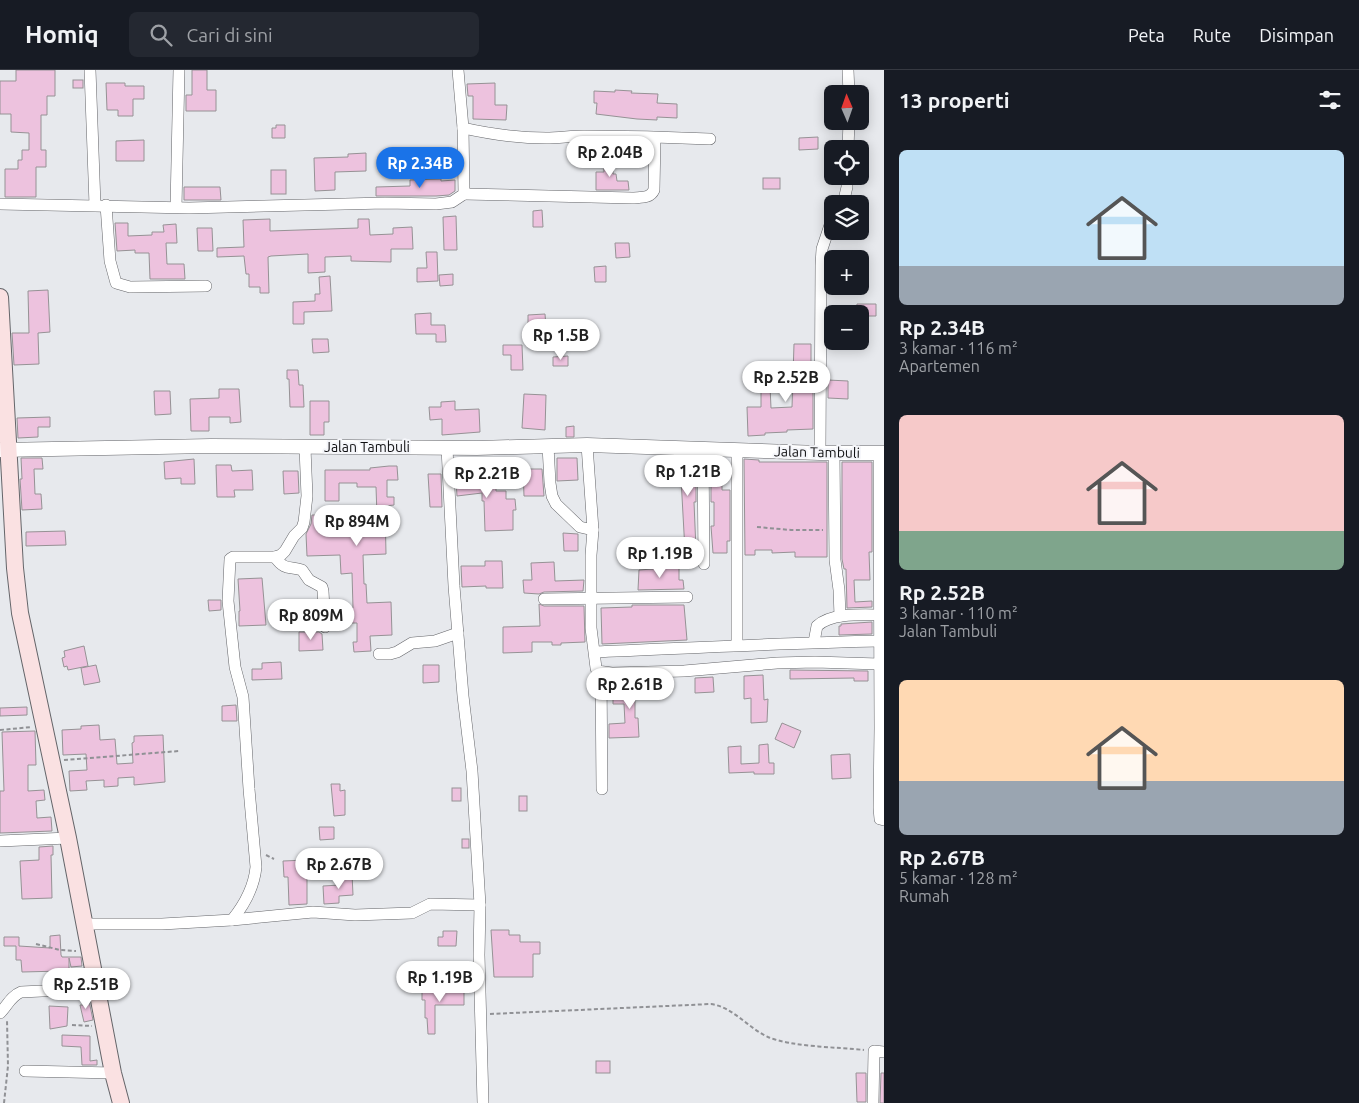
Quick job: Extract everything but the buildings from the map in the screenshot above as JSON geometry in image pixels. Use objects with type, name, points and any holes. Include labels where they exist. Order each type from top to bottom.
[{"type":"main road","points":[[0,297],[5,485],[20,613],[68,838],[98,986],[104,1026],[121,1103]]},
{"type":"street","points":[[90,70],[101,205],[110,261],[116,283],[120,286],[130,287],[206,286]]},
{"type":"street","points":[[176,207],[179,70]]},
{"type":"street","points":[[458,70],[463,128],[464,194]]},
{"type":"street","points":[[848,70],[849,85]]},
{"type":"street","points":[[463,128],[497,135],[521,137],[624,136],[710,138]]},
{"type":"street","points":[[0,204],[176,207],[385,203],[436,204],[452,202],[464,194],[648,197],[654,190],[655,138]]},
{"type":"street","points":[[820,453],[821,265],[822,249],[825,240]]},
{"type":"street","points":[[587,445],[592,530],[592,628],[597,671],[684,671],[777,663],[879,664]]},
{"type":"street","name":"Jalan Tambuli","points":[[4,450],[211,446],[447,448],[587,445],[820,453],[882,453]]},
{"type":"street","points":[[548,446],[548,470],[552,496],[556,504],[580,527],[592,530]]},
{"type":"street","points":[[232,920],[244,906],[255,878],[256,868],[243,697],[235,666],[229,609],[229,563],[233,557],[275,557],[281,555],[302,528],[307,496],[305,448]]},
{"type":"street","points":[[447,448],[458,633],[472,771],[480,904],[480,1014],[483,1103]]},
{"type":"street","points":[[703,448],[704,564]]},
{"type":"street","points":[[736,450],[737,644]]},
{"type":"street","points":[[834,453],[835,560],[840,616]]},
{"type":"street","points":[[882,453],[879,808],[880,819],[884,820]]},
{"type":"street","points":[[275,557],[288,568],[302,570],[308,580],[322,588],[325,627]]},
{"type":"street","points":[[544,599],[687,597]]},
{"type":"street","points":[[814,642],[817,626],[827,619],[840,616],[882,615]]},
{"type":"street","points":[[379,654],[390,654],[403,649],[412,642],[435,641],[458,633]]},
{"type":"street","points":[[595,652],[737,644],[879,641]]},
{"type":"street","points":[[602,672],[602,789]]},
{"type":"street","points":[[0,841],[68,838]]},
{"type":"street","points":[[84,924],[162,924],[232,920],[313,912],[355,915],[412,913],[430,904],[480,904]]},
{"type":"street","points":[[4,1009],[13,997],[21,992],[84,989],[98,986]]},
{"type":"street","points":[[874,1103],[879,1052]]},
{"type":"street","points":[[26,1071],[114,1074]]},
{"type":"path","points":[[757,527],[814,531],[835,529]]},
{"type":"path","points":[[0,730],[44,725]]},
{"type":"path","points":[[52,761],[179,751]]},
{"type":"path","points":[[36,944],[60,950],[90,951]]},
{"type":"path","points":[[480,1014],[711,1004],[720,1005],[754,1029],[779,1041],[879,1052]]},
{"type":"path","points":[[4,1009],[7,1018],[8,1066],[4,1103]]},
{"type":"path","points":[[72,1025],[104,1026]]}]
